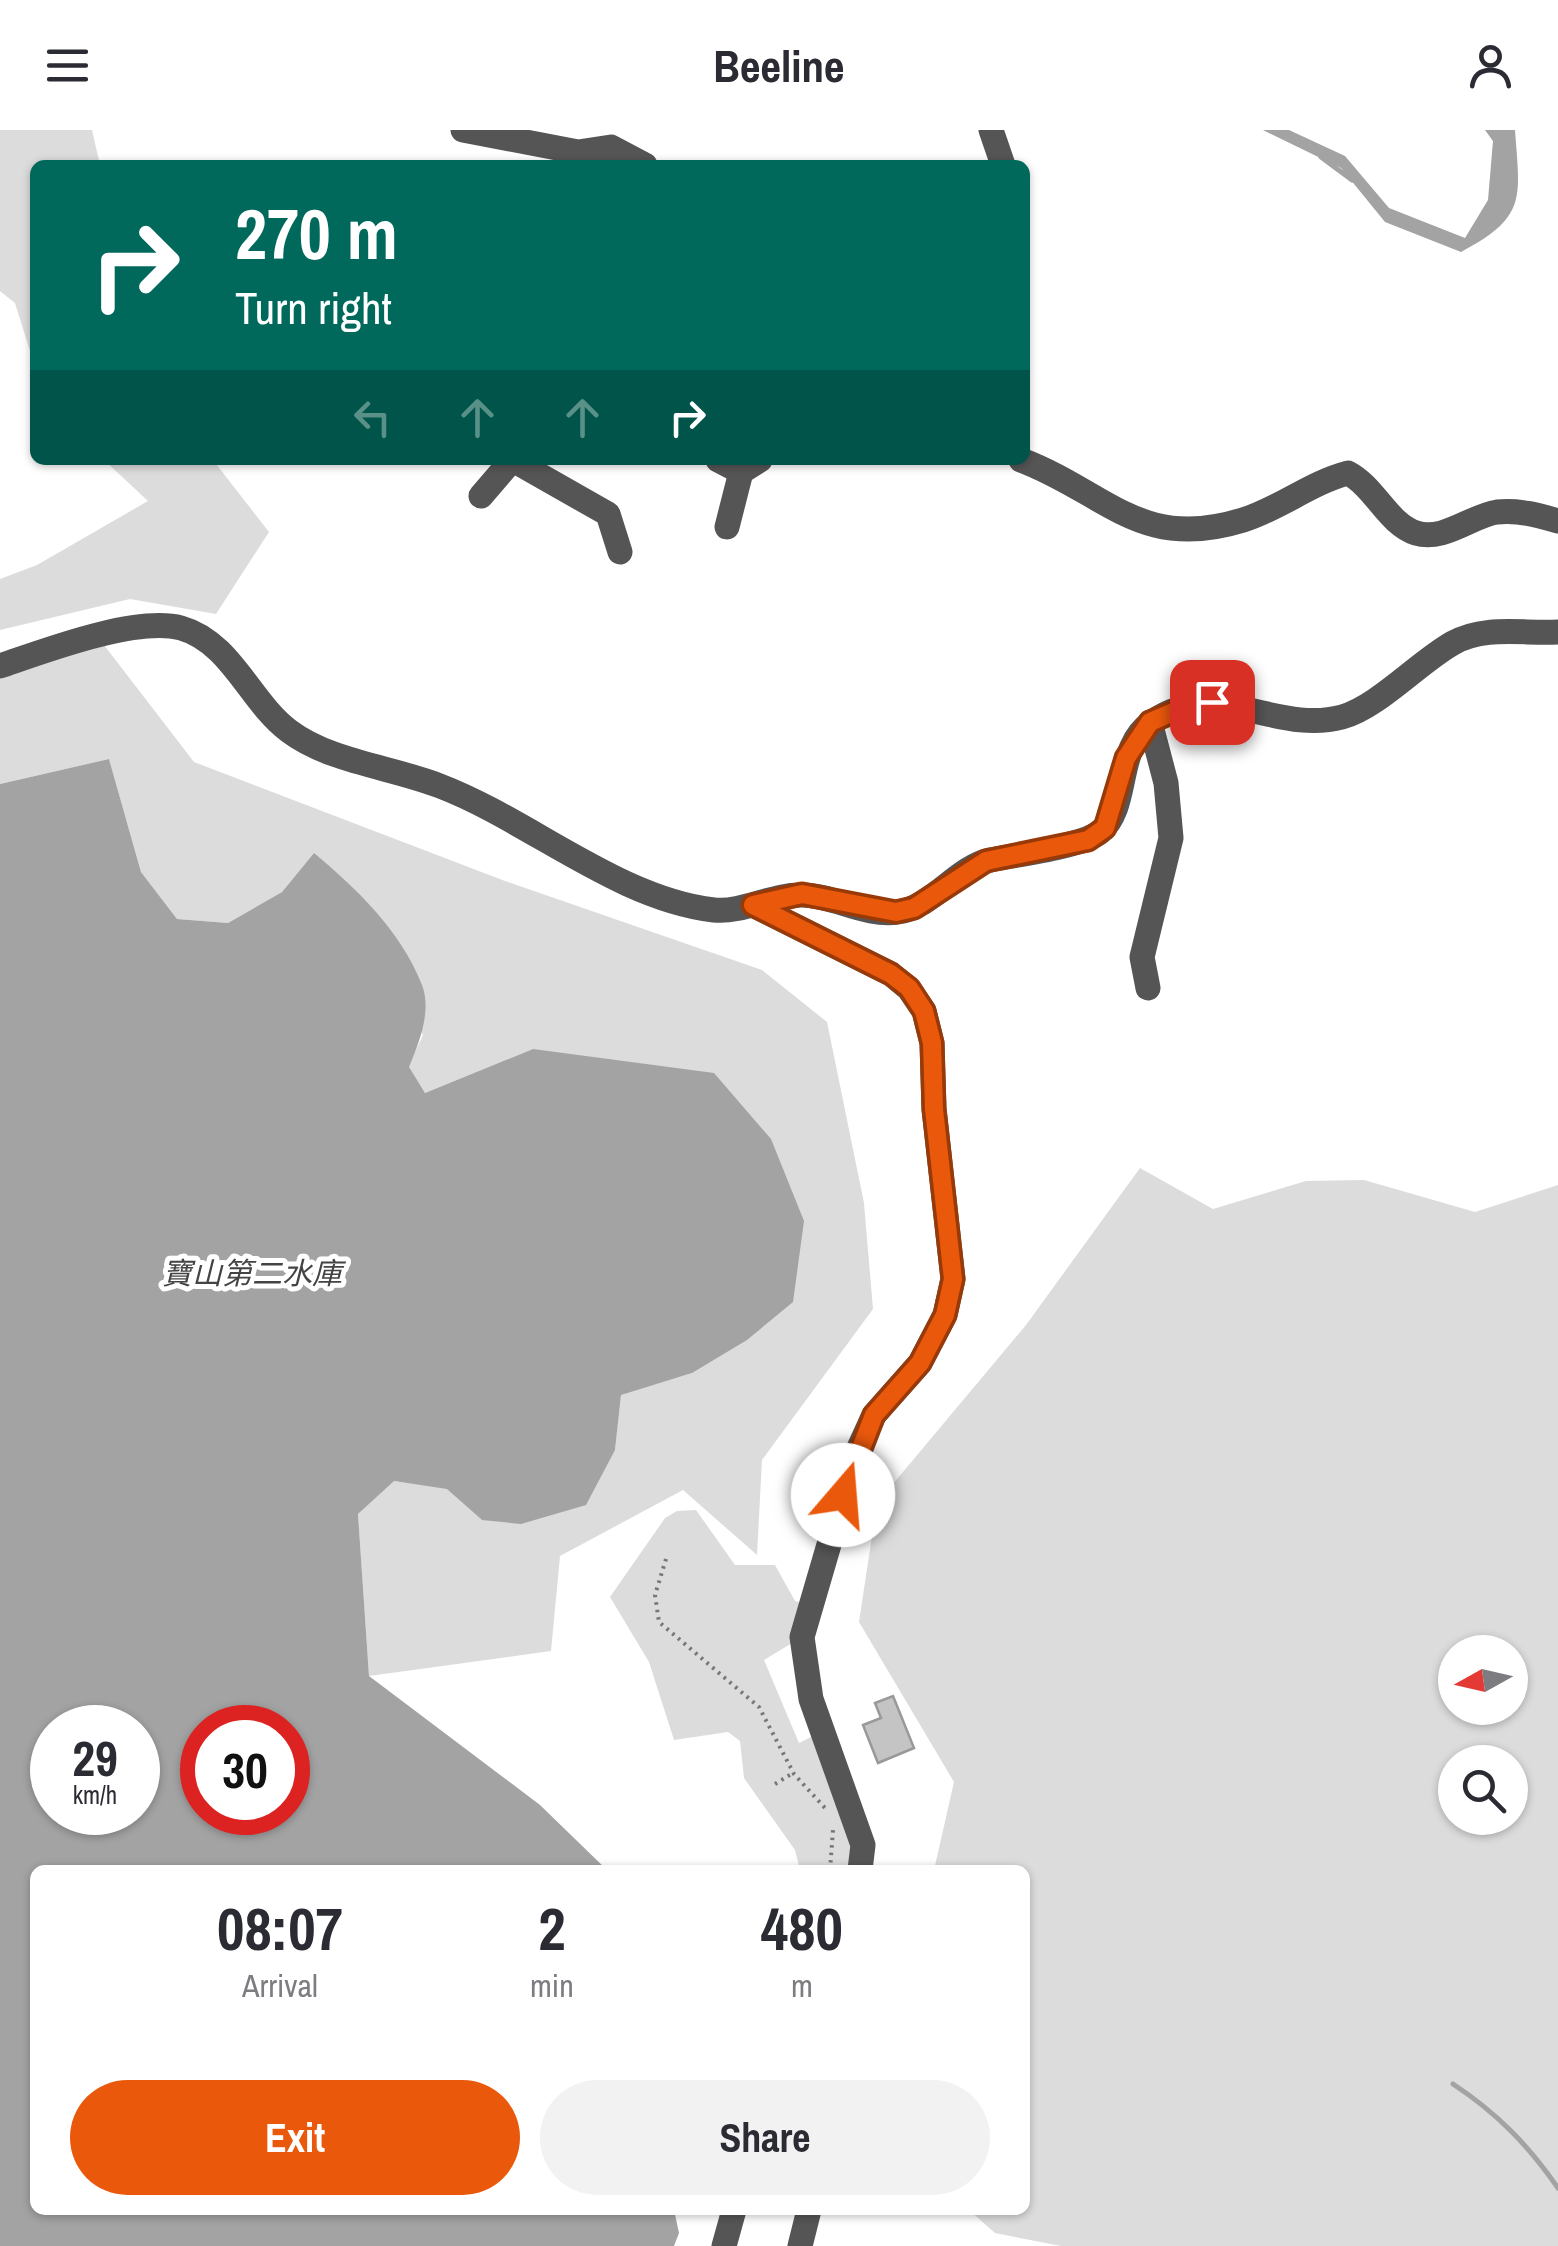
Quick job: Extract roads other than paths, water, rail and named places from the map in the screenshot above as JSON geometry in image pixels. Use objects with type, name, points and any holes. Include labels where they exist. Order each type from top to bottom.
[{"type":"street","points":[[463,130],[518,136],[578,152],[614,139],[639,160]]},
{"type":"street","points":[[990,130],[1001,160]]},
{"type":"street","points":[[1030,464],[1120,515],[1166,528],[1206,528],[1244,520],[1282,504],[1321,480],[1348,473],[1367,483],[1402,527],[1420,535],[1438,534],[1494,513],[1526,511],[1558,521]]},
{"type":"street","points":[[481,496],[508,465]]},
{"type":"street","points":[[521,465],[608,514],[620,552]]},
{"type":"street","points":[[727,527],[740,465]]},
{"type":"street","points":[[0,666],[112,634],[158,626],[179,628],[220,652],[286,730],[308,743],[439,785],[593,866],[668,898],[717,910],[802,894],[896,912],[914,908],[986,861],[1088,840],[1105,828],[1126,758],[1150,722],[1192,704],[1212,702],[1303,719],[1343,716],[1455,642],[1499,631],[1558,632]]},
{"type":"street","points":[[1148,988],[1142,957],[1171,838],[1166,783],[1150,722]]},
{"type":"street","points":[[753,905],[891,974],[909,988],[924,1011],[932,1043],[934,1109],[953,1279],[945,1315],[920,1363],[874,1415],[854,1459],[802,1637],[804,1675],[862,1845],[860,1865]]},
{"type":"street","points":[[724,2246],[733,2215]]},
{"type":"street","points":[[800,2246],[808,2215]]},
{"type":"water","points":[[1263,130],[1289,130],[1345,156],[1389,208],[1465,238],[1488,200],[1493,141],[1485,130],[1515,130],[1515,204],[1498,228],[1461,252],[1385,222],[1341,168]]},
{"type":"water","name":"寶山第二水庫","points":[[109,759],[141,872],[177,919],[228,923],[282,892],[314,853],[376,912],[413,965],[426,1005],[409,1067],[425,1093],[533,1049],[714,1073],[771,1139],[804,1221],[793,1302],[747,1340],[692,1373],[621,1395],[615,1450],[586,1505],[521,1524],[482,1520],[447,1489],[394,1481],[358,1514],[369,1676],[540,1805],[602,1865],[30,1865],[30,2215],[675,2215],[679,2233],[674,2246],[0,2246],[0,784]]},
{"type":"waterway","points":[[1321,157],[1352,180]]},
{"type":"waterway","points":[[1453,2084],[1511,2131],[1558,2188]]}]
